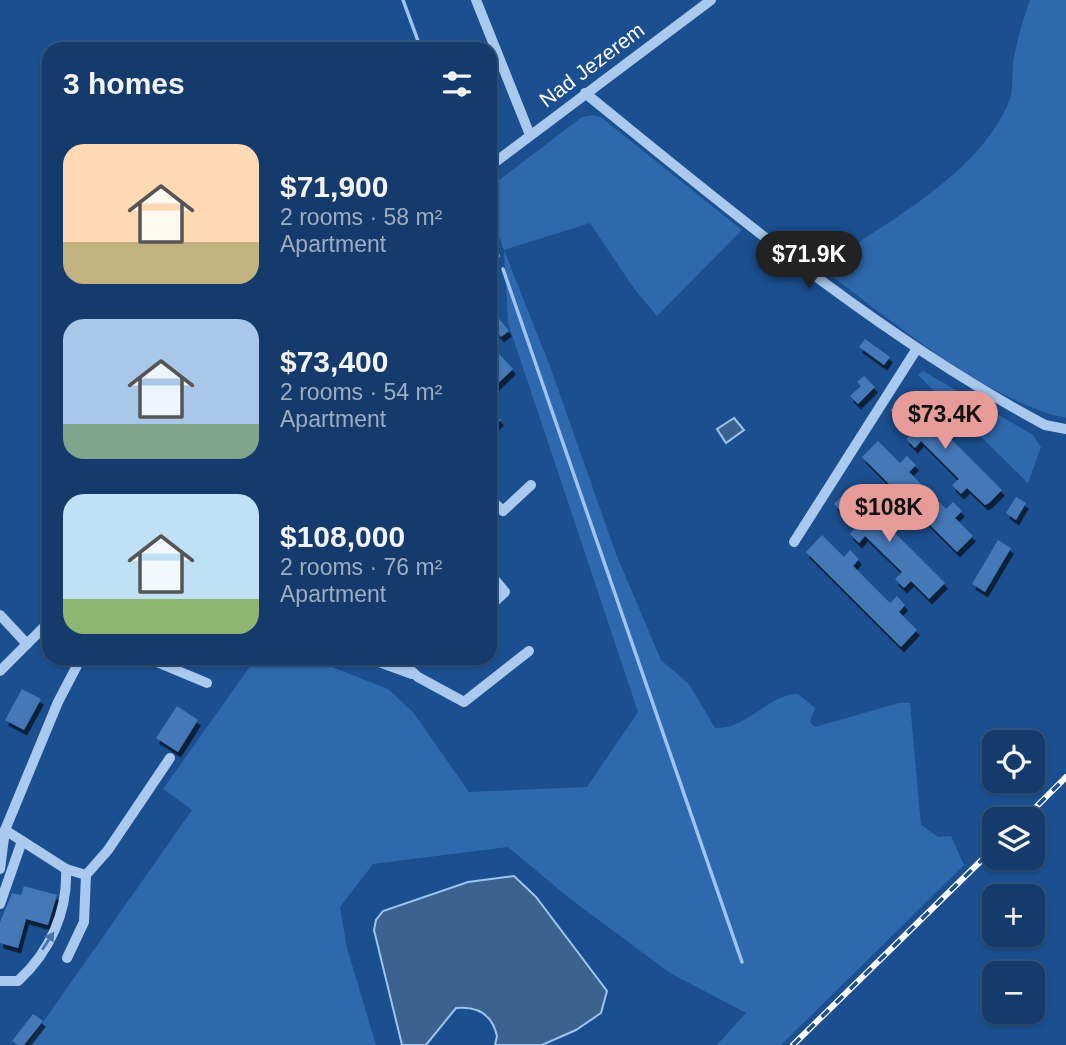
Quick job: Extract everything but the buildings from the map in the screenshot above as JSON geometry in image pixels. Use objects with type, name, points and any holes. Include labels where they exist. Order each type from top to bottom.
[{"type":"street","points":[[476,0],[493,42]]},
{"type":"street","name":"Nad Jezerem","points":[[497,161],[711,0]]},
{"type":"street","points":[[497,52],[530,135]]},
{"type":"street","points":[[585,93],[768,241],[915,350],[1045,425],[1066,429]]},
{"type":"street","points":[[794,542],[915,350]]},
{"type":"street","points":[[497,505],[503,511],[531,485]]},
{"type":"street","points":[[497,582],[505,592],[497,599]]},
{"type":"street","points":[[0,614],[27,644]]},
{"type":"street","points":[[0,671],[42,629]]},
{"type":"street","points":[[386,665],[418,677],[464,702],[529,651]]},
{"type":"street","points":[[0,869],[5,830],[58,702],[77,665]]},
{"type":"street","points":[[163,665],[206,683]]},
{"type":"street","points":[[405,665],[418,677]]},
{"type":"street","points":[[67,958],[84,922],[86,875],[108,850],[170,758]]},
{"type":"street","points":[[5,830],[66,869],[86,875]]},
{"type":"street","points":[[0,904],[22,841]]},
{"type":"street","points":[[0,981],[18,981],[51,937],[61,919],[67,891],[66,869]]},
{"type":"shaded area","points":[[1030,0],[1066,0],[1066,418],[1004,395],[971,376],[906,332],[820,267],[901,215],[954,174],[977,151],[996,126],[1010,99],[1014,57]]},
{"type":"shaded area","points":[[593,115],[602,118],[742,230],[657,316],[635,290],[590,223],[504,250],[497,232],[497,182],[582,117]]},
{"type":"shaded area","points":[[504,250],[551,369],[616,554],[661,660],[689,684],[715,728],[737,724],[777,700],[798,694],[815,708],[810,722],[815,727],[899,703],[910,703],[921,825],[938,837],[951,836],[964,865],[781,1045],[717,1045],[746,1013],[670,973],[569,898],[508,847],[373,864],[340,907],[347,948],[376,1045],[27,1045],[192,810],[163,789],[251,665],[327,665],[388,689],[413,712],[469,792],[587,787],[638,712],[508,323]]},
{"type":"shaded area","points":[[923,371],[1033,435],[1041,447],[1028,483],[918,375]]},
{"type":"shaded area","points":[[734,418],[744,430],[726,443],[717,429]]},
{"type":"shaded area","points":[[514,876],[536,897],[607,991],[601,1013],[576,1030],[542,1045],[495,1045],[495,1028],[487,1017],[471,1008],[456,1008],[426,1045],[402,1045],[374,930],[376,920],[383,911],[468,882]]},
{"type":"waterway","points":[[403,0],[418,42]]},
{"type":"waterway","points":[[503,269],[742,962]]},
{"type":"railway","points":[[1036,807],[1066,777]]},
{"type":"railway","points":[[793,1045],[982,860]]}]
